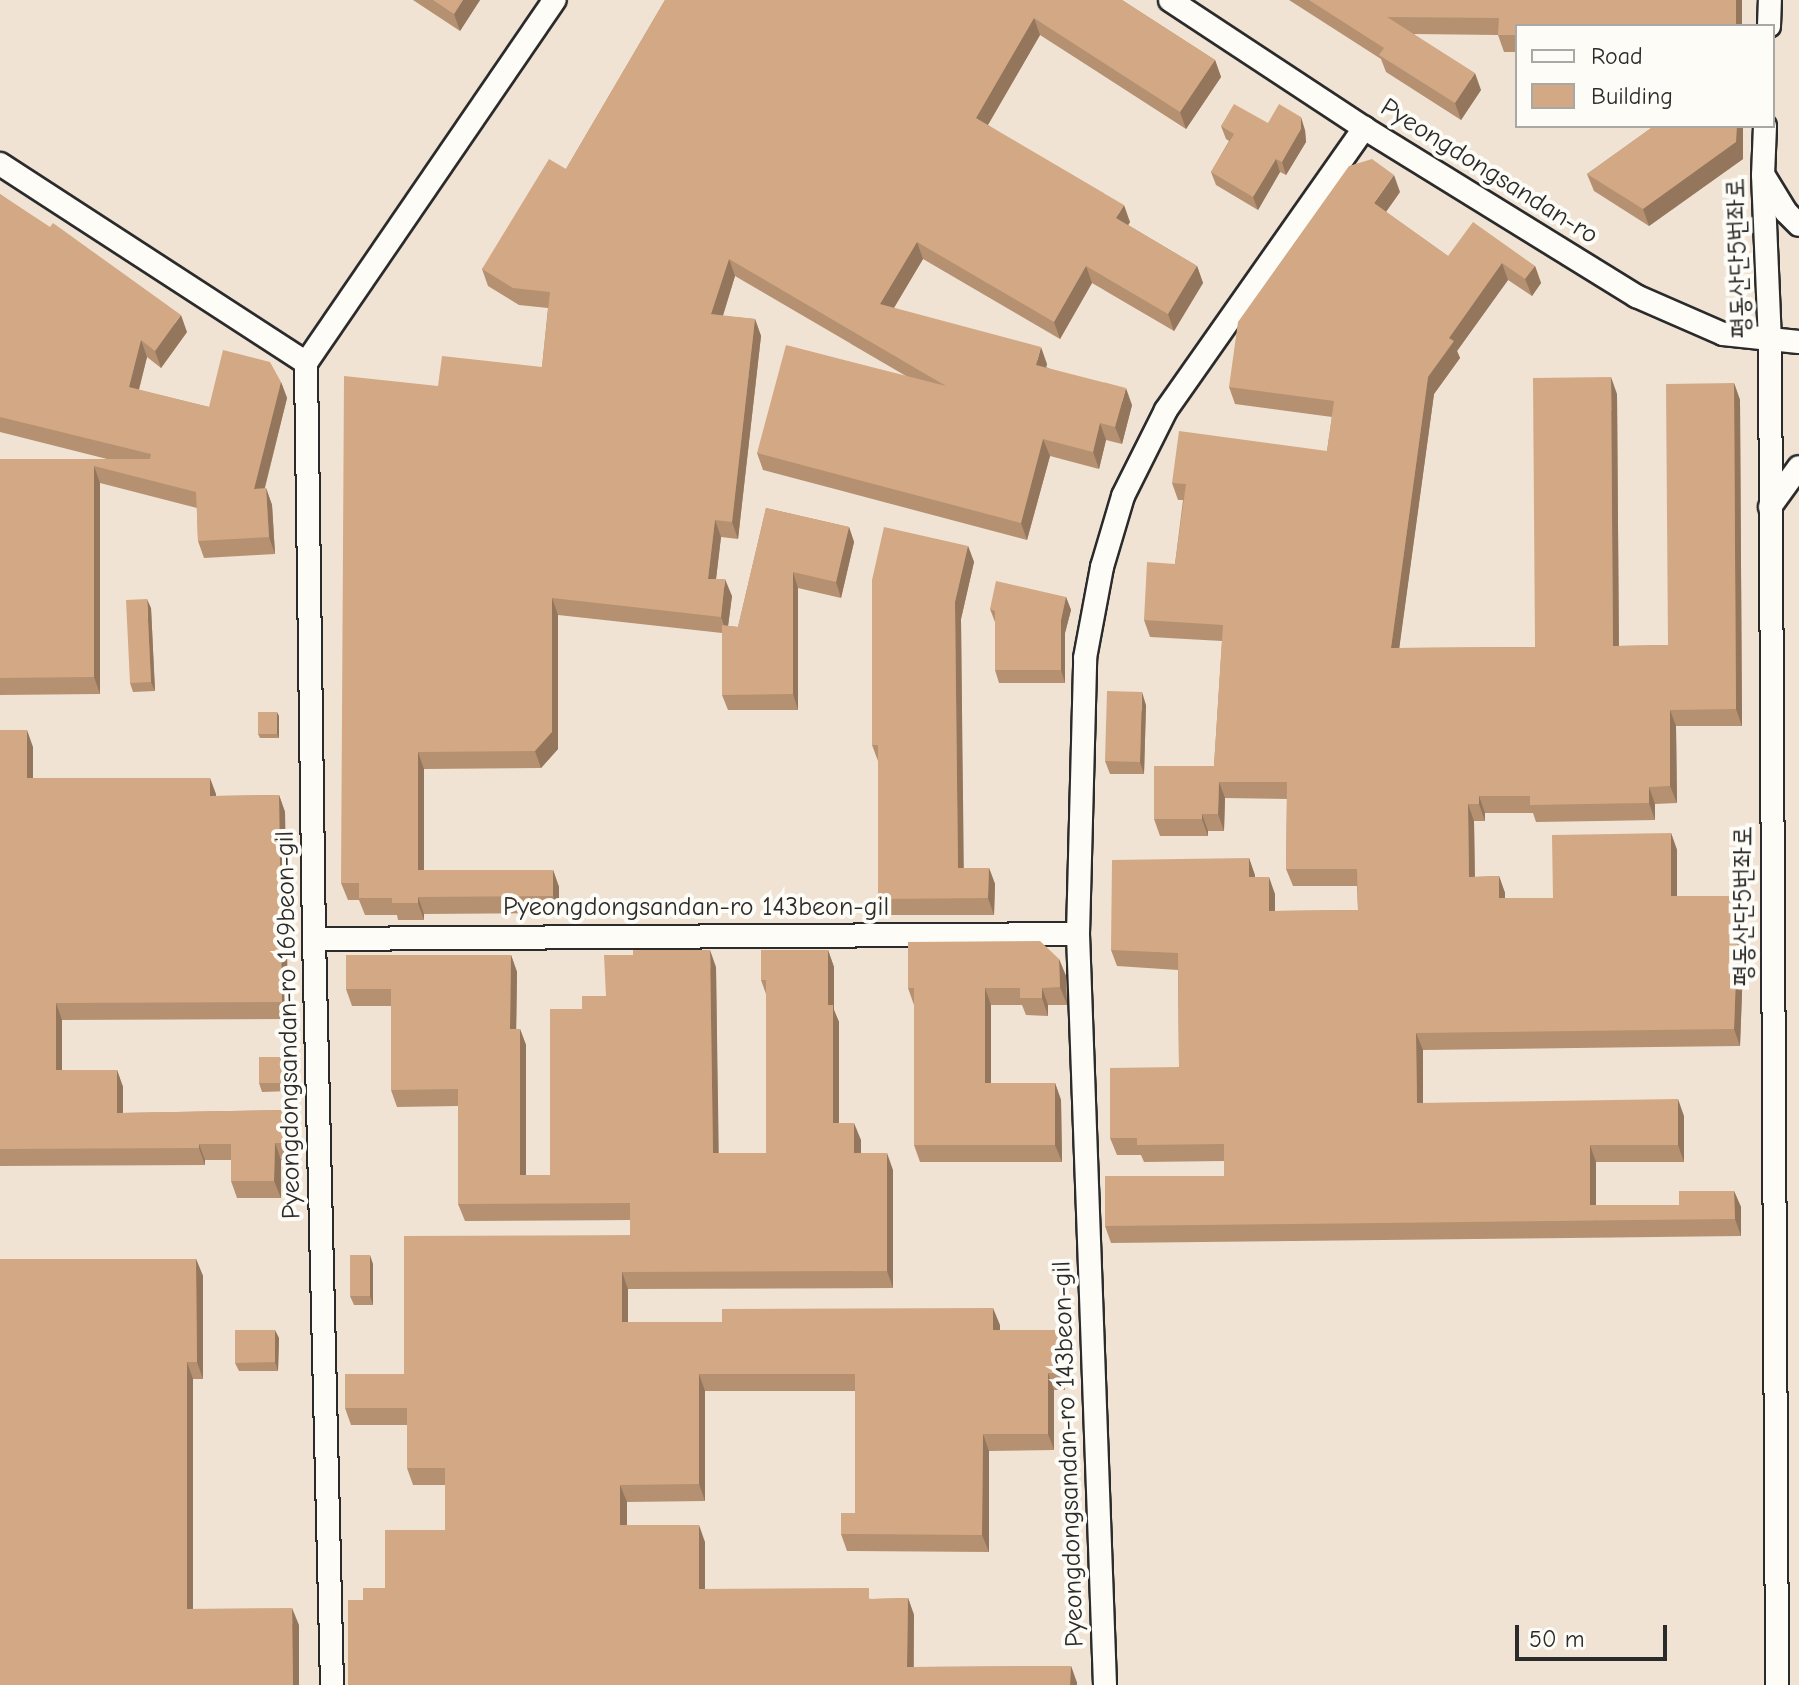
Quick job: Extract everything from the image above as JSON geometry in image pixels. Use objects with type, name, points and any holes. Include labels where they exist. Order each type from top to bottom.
[{"type":"street","points":[[0,164],[306,363],[555,0]]},
{"type":"street","name":"Pyeongdongsandan-ro","points":[[1170,0],[1364,128],[1636,296],[1723,334],[1799,342]]},
{"type":"street","points":[[1769,24],[1770,0]]},
{"type":"street","name":"Pyeongdongsandan-ro 143beon-gil","points":[[1105,1685],[1078,934],[1085,658],[1102,567],[1123,496],[1166,410],[1364,128]]},
{"type":"street","name":"평동산단5번좌로","points":[[1765,128],[1763,175],[1770,341],[1777,1685]]},
{"type":"street","points":[[1763,175],[1786,212],[1799,225]]},
{"type":"street","name":"Pyeongdongsandan-ro 169beon-gil","points":[[306,363],[314,939],[332,1685]]},
{"type":"street","points":[[1770,507],[1799,467]]},
{"type":"street","name":"Pyeongdongsandan-ro 143beon-gil","points":[[314,939],[1078,934]]},
{"type":"shaded area","points":[[0,0],[1799,0],[1799,1685],[0,1685]]},
{"type":"building","points":[[433,0],[463,0],[454,14]]},
{"type":"building","points":[[665,0],[1122,0],[1215,60],[1180,112],[1034,18],[976,118],[1124,205],[1116,218],[1197,266],[1168,314],[1086,266],[1054,322],[917,242],[880,304],[1041,347],[1036,365],[1126,388],[1115,427],[1100,423],[1093,452],[1043,439],[1021,523],[757,453],[786,345],[946,386],[729,259],[711,314],[755,319],[732,522],[715,520],[708,579],[725,579],[721,617],[552,598],[552,732],[535,751],[418,752],[418,870],[553,870],[553,896],[418,897],[418,903],[392,903],[392,898],[359,898],[359,883],[341,883],[344,376],[438,386],[442,356],[542,367],[550,292],[513,288],[482,269],[549,159],[566,169]]},
{"type":"building","points":[[1309,0],[1736,0],[1736,24],[1515,24],[1515,35],[1498,35],[1499,18],[1387,17],[1475,73],[1455,103],[1379,55],[1384,48]]},
{"type":"building","points":[[1234,104],[1268,123],[1279,104],[1301,117],[1301,129],[1282,162],[1276,159],[1253,197],[1211,172],[1234,134],[1221,126]]},
{"type":"building","points":[[1651,128],[1737,128],[1736,142],[1643,209],[1587,174]]},
{"type":"building","points":[[1372,159],[1394,175],[1374,203],[1448,256],[1473,222],[1535,266],[1525,279],[1502,263],[1449,338],[1454,341],[1428,377],[1391,648],[1535,647],[1533,378],[1611,377],[1613,646],[1668,645],[1666,384],[1734,383],[1736,709],[1670,710],[1670,786],[1649,787],[1649,803],[1530,805],[1530,796],[1479,796],[1479,804],[1468,804],[1469,877],[1499,876],[1499,898],[1553,898],[1552,835],[1671,833],[1671,896],[1739,896],[1734,1029],[1416,1033],[1417,1103],[1678,1099],[1678,1145],[1590,1145],[1590,1205],[1679,1205],[1679,1191],[1734,1191],[1735,1219],[1105,1226],[1105,1176],[1224,1176],[1224,1144],[1137,1145],[1137,1138],[1110,1138],[1110,1068],[1179,1067],[1178,953],[1111,950],[1112,860],[1249,858],[1249,877],[1269,877],[1269,911],[1358,910],[1357,869],[1286,869],[1287,782],[1219,782],[1218,814],[1202,814],[1202,819],[1154,819],[1154,766],[1214,766],[1223,625],[1144,620],[1147,562],[1175,564],[1186,484],[1172,483],[1179,431],[1327,451],[1334,401],[1229,387],[1238,322],[1349,166]]},
{"type":"building","points":[[0,194],[50,227],[53,223],[181,315],[155,351],[141,340],[129,387],[209,407],[223,350],[270,362],[281,382],[254,489],[266,488],[269,537],[198,541],[196,492],[94,466],[94,677],[0,678],[0,459],[150,459],[151,454],[0,417]]},
{"type":"building","points":[[766,508],[849,527],[836,582],[793,572],[793,694],[722,695],[722,625],[738,627]]},
{"type":"building","points":[[884,527],[968,546],[955,602],[958,868],[989,868],[988,898],[878,899],[878,745],[872,745],[872,580]]},
{"type":"building","points":[[996,581],[1066,597],[1061,620],[1061,670],[995,670],[995,611],[990,609]]},
{"type":"building","points":[[147,599],[151,682],[130,683],[126,600]]},
{"type":"building","points":[[1107,691],[1142,692],[1140,762],[1105,761]]},
{"type":"building","points":[[258,712],[277,712],[277,734],[258,734]]},
{"type":"building","points":[[0,730],[27,730],[27,778],[210,778],[210,796],[279,795],[282,1002],[56,1003],[56,1070],[117,1070],[117,1113],[287,1110],[287,1143],[275,1143],[274,1181],[231,1181],[231,1144],[199,1144],[199,1148],[0,1149]]},
{"type":"building","points":[[1040,941],[1059,959],[1060,987],[1042,988],[1042,998],[1020,998],[1020,988],[985,988],[985,1083],[1055,1083],[1055,1145],[914,1145],[914,988],[908,988],[908,942]]},
{"type":"building","points":[[633,950],[710,950],[713,1153],[766,1153],[766,980],[761,980],[761,950],[828,950],[828,1005],[833,1005],[833,1123],[854,1123],[854,1153],[887,1153],[887,1271],[622,1272],[622,1322],[722,1322],[722,1309],[993,1308],[993,1330],[1058,1330],[1058,1373],[1048,1373],[1048,1434],[983,1434],[982,1535],[841,1534],[841,1513],[855,1513],[855,1374],[699,1374],[699,1484],[620,1485],[620,1525],[699,1525],[699,1589],[869,1588],[869,1599],[908,1598],[907,1667],[1071,1666],[1070,1685],[348,1685],[348,1600],[363,1600],[363,1588],[385,1588],[385,1530],[445,1530],[445,1468],[407,1468],[407,1408],[345,1408],[345,1374],[404,1374],[404,1236],[630,1235],[630,1203],[458,1204],[458,1089],[391,1090],[391,989],[346,989],[346,955],[511,955],[510,1029],[520,1029],[520,1175],[550,1175],[550,1009],[582,1009],[582,996],[606,996],[604,955],[633,955]]},
{"type":"building","points":[[259,1057],[286,1057],[286,1083],[259,1083]]},
{"type":"building","points":[[350,1255],[370,1255],[370,1296],[350,1296]]},
{"type":"building","points":[[0,1259],[196,1259],[197,1362],[187,1362],[187,1609],[292,1608],[293,1685],[0,1685]]},
{"type":"building","points":[[235,1330],[275,1330],[275,1362],[235,1363]]}]
